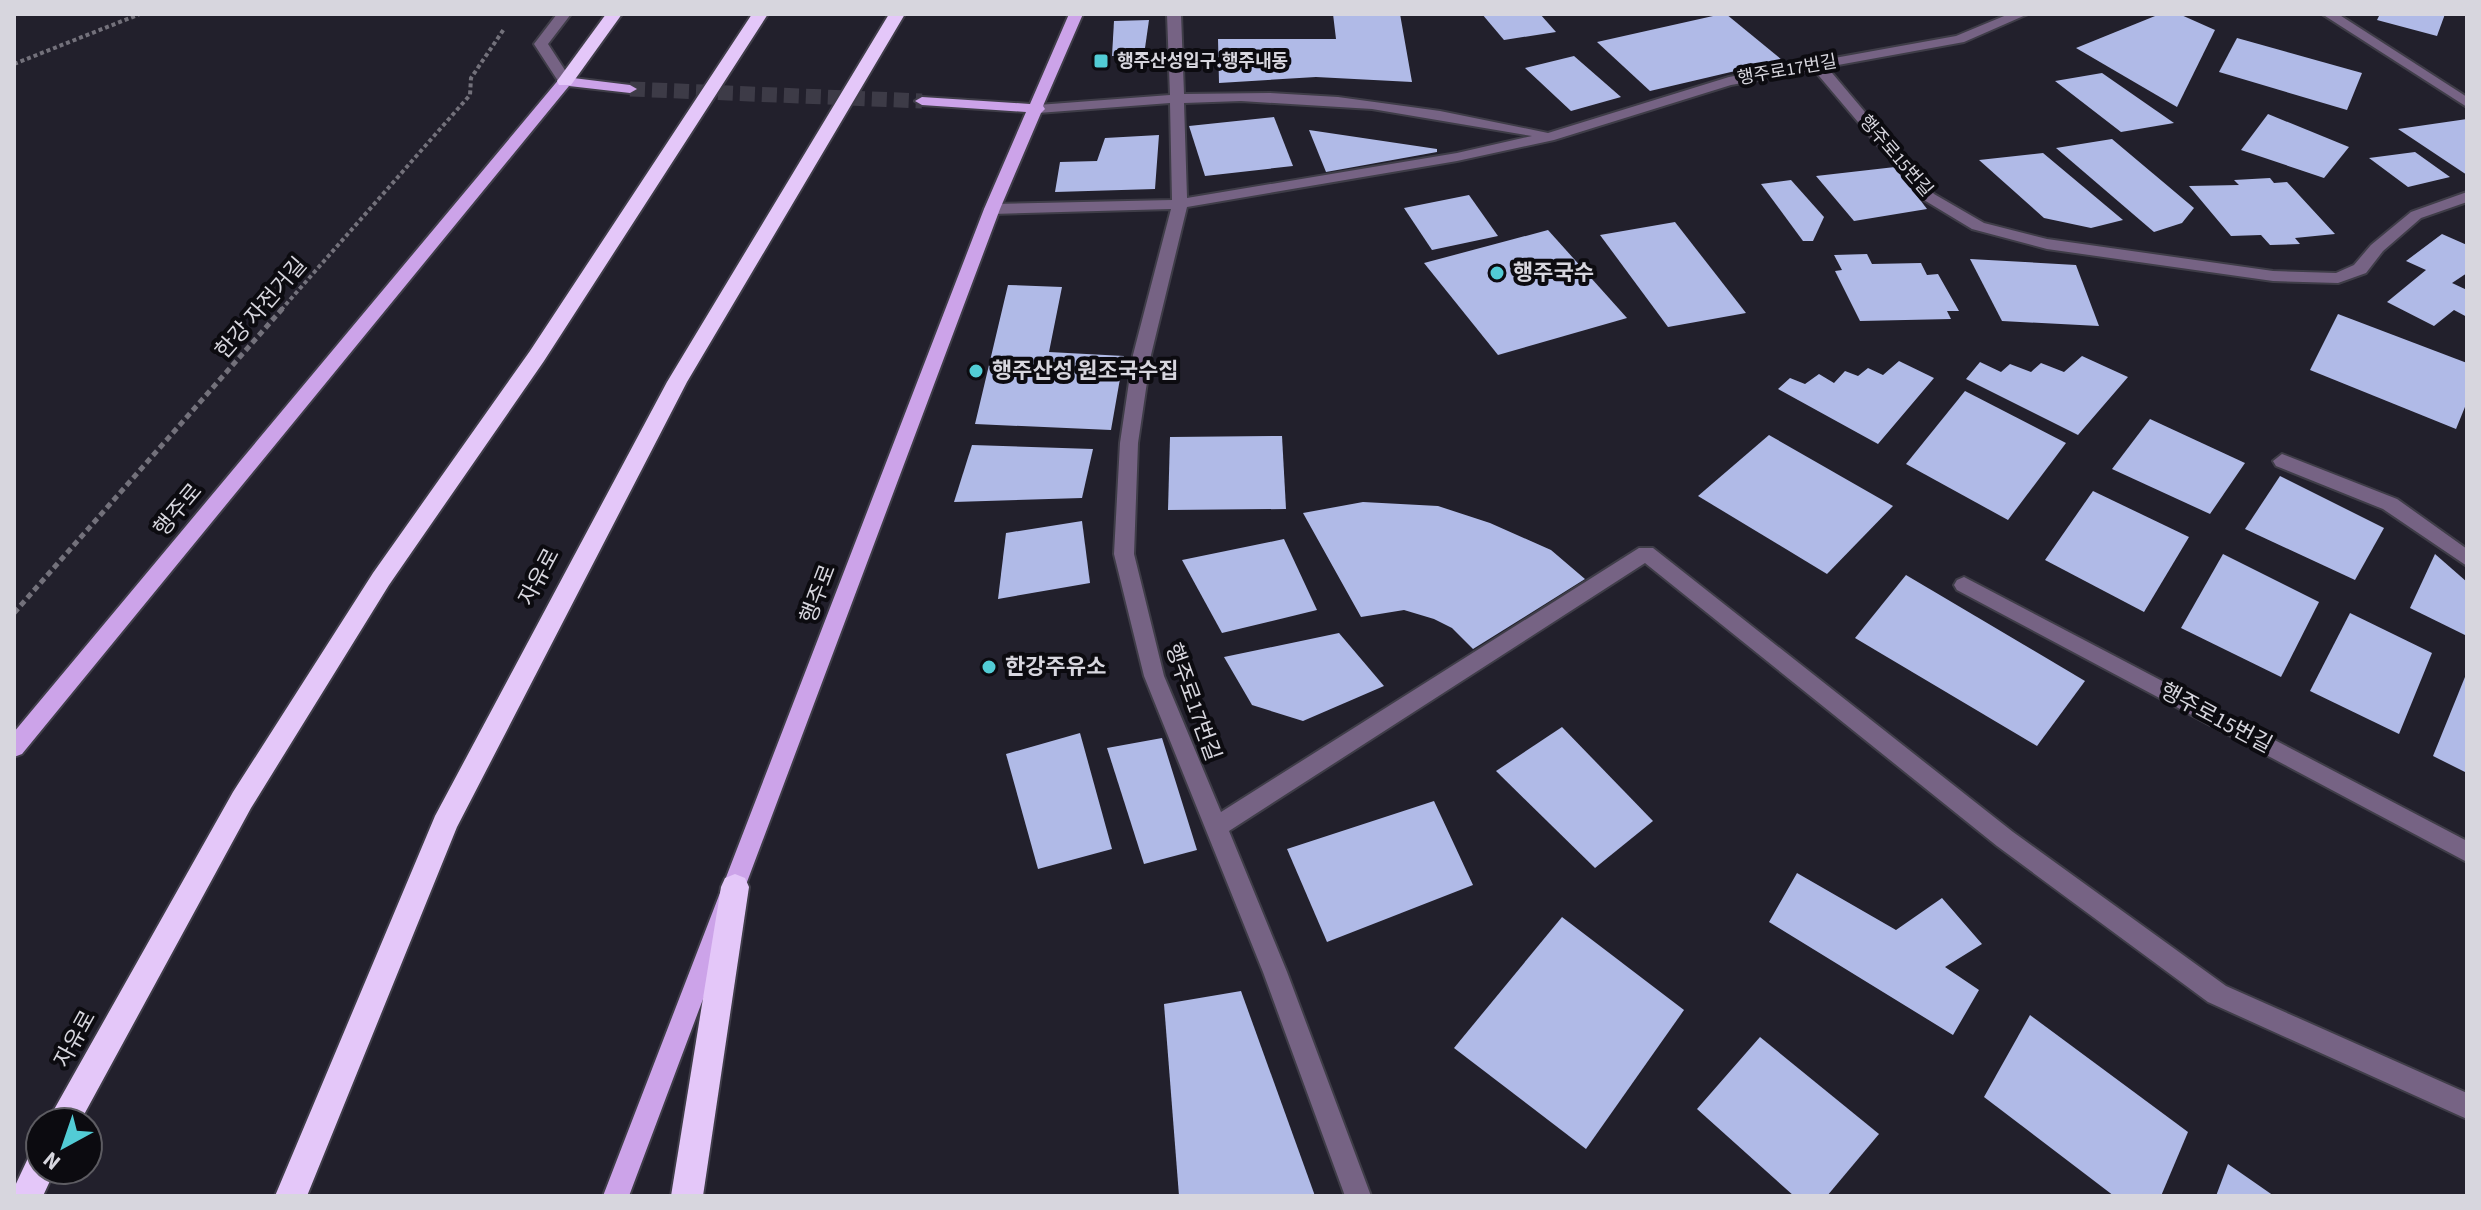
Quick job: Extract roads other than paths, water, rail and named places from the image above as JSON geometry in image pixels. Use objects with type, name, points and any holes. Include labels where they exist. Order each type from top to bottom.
[{"type":"highway","points":[[565,81],[614,14]]},
{"type":"highway","name":"자유로","points":[[72,1106],[259,774],[381,579],[537,356],[760,14]]},
{"type":"highway","name":"자유로","points":[[291,1196],[445,824],[677,382],[897,14]]},
{"type":"highway","points":[[687,1196],[735,887]]},
{"type":"main road","name":"행주로","points":[[616,1196],[992,209],[1038,109],[1076,14]]},
{"type":"main road","points":[[565,81],[630,89]]},
{"type":"main road","name":"행주로","points":[[14,748],[565,81]]},
{"type":"main road","name":"행주로17번길","points":[[922,101],[1038,109]]},
{"type":"street","points":[[564,14],[541,44],[565,81]]},
{"type":"street","points":[[1174,14],[1178,98]]},
{"type":"street","name":"행주로17번길","points":[[1180,204],[1457,157],[1554,136],[1729,81],[1959,39],[2021,14]]},
{"type":"street","points":[[2329,14],[2467,103]]},
{"type":"street","name":"행주로15번길","points":[[1817,64],[1929,197],[1978,226],[2047,244],[2273,276],[2338,278],[2360,269],[2377,248],[2416,215],[2467,197]]},
{"type":"street","name":"행주로17번길","points":[[1038,109],[1178,98],[1272,97],[1413,110],[1554,136]]},
{"type":"street","name":"행주로17번길","points":[[1178,98],[1180,204],[1142,355],[1129,443],[1124,554],[1154,676],[1275,972],[1358,1196]]},
{"type":"street","points":[[992,209],[1180,204]]},
{"type":"street","points":[[2282,461],[2390,504],[2467,559]]},
{"type":"street","points":[[1216,827],[1646,553],[2005,839],[2217,994],[2467,1106]]},
{"type":"street","name":"행주로15번길","points":[[1964,585],[2467,852]]},
{"type":"tunnel","points":[[630,89],[922,101]]},
{"type":"place","name":"행주산성입구.행주내동","points":[[1101,61]]},
{"type":"place","name":"행주국수","points":[[1497,273]]},
{"type":"place","name":"행주산성 원조국수집","points":[[976,371]]},
{"type":"place","name":"한강주유소","points":[[989,667]]}]
